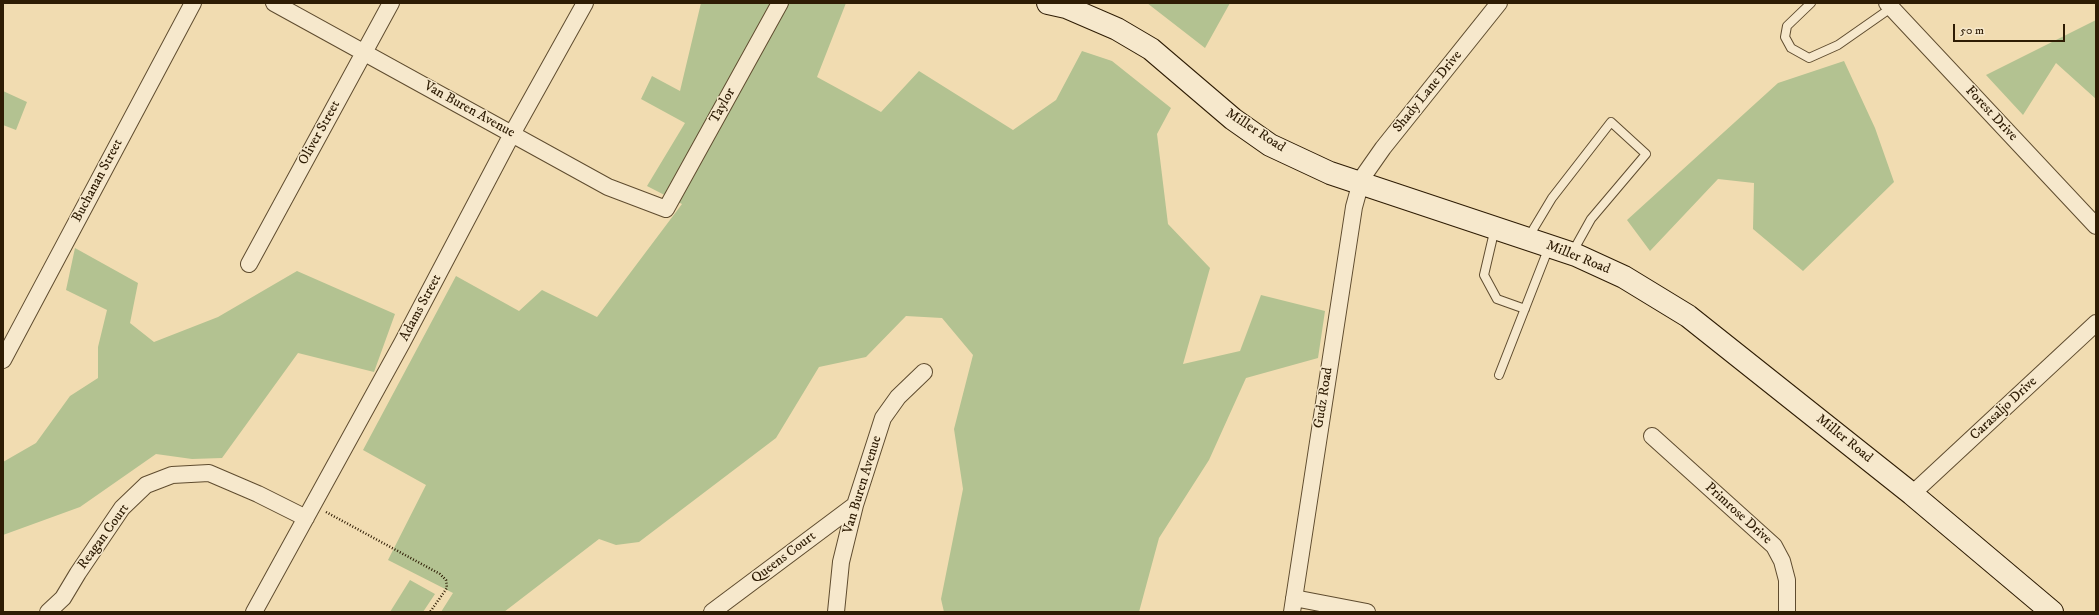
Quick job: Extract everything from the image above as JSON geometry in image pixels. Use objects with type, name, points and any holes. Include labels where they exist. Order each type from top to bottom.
[{"type":"street","name":"Buchanan Street","points":[[3,360],[192,3]]},
{"type":"street","name":"Van Buren Avenue","points":[[274,3],[608,187],[666,209]]},
{"type":"street","name":"Oliver Street","points":[[249,264],[391,3]]},
{"type":"street","name":"Adams Street","points":[[254,612],[402,343],[512,134],[585,3]]},
{"type":"street","name":"Taylor","points":[[666,209],[780,3]]},
{"type":"street","name":"Miller Road","points":[[1048,3],[1066,8],[1122,32],[1151,49],[1233,119],[1270,145],[1330,173],[1572,254],[1624,277],[1688,316],[1912,494],[2050,610]]},
{"type":"street","name":"Shady Lane Drive","points":[[1360,184],[1362,178],[1383,148],[1499,3]]},
{"type":"street","name":"Forest Drive","points":[[1889,5],[2096,226]]},
{"type":"street","name":"Gudz Road","points":[[1293,605],[1354,207],[1360,184]]},
{"type":"street","name":"Carasaljo Drive","points":[[1912,494],[2096,323]]},
{"type":"street","name":"Van Buren Avenue","points":[[836,612],[841,562],[855,504],[883,418],[898,397],[924,372]]},
{"type":"street","name":"Primrose Drive","points":[[1652,436],[1774,546],[1782,561],[1787,580],[1787,612]]},
{"type":"street","name":"Reagan Court","points":[[48,612],[64,598],[78,573],[122,508],[146,484],[172,475],[209,473],[258,494],[309,512]]},
{"type":"street","name":"Queens Court","points":[[712,612],[855,504]]},
{"type":"street","points":[[1293,605],[1367,612]]},
{"type":"lane","points":[[1810,3],[1787,26],[1785,38],[1791,48],[1809,58],[1838,45],[1889,5]]},
{"type":"lane","points":[[1528,239],[1552,198],[1611,122],[1646,154],[1591,219],[1572,254]]},
{"type":"lane","points":[[1495,228],[1484,275],[1497,299],[1525,309]]},
{"type":"lane","points":[[1499,375],[1549,246]]},
{"type":"path","points":[[309,512],[440,574],[446,580],[447,588],[430,612]]},
{"type":"green space","points":[[701,3],[846,3],[817,77],[881,112],[919,71],[1013,130],[1056,100],[1082,51],[1112,61],[1171,108],[1157,134],[1168,224],[1210,268],[1183,364],[1240,351],[1261,295],[1325,311],[1318,358],[1246,378],[1209,460],[1159,538],[1139,612],[944,612],[941,599],[963,489],[954,429],[973,355],[942,318],[906,316],[866,357],[819,367],[776,438],[639,542],[616,545],[599,539],[504,612],[441,612],[453,593],[388,560],[426,485],[363,450],[456,276],[519,311],[542,290],[597,317],[682,204],[647,186],[685,123],[641,99],[652,76],[680,91]]},
{"type":"green space","points":[[1147,3],[1230,3],[1205,48]]},
{"type":"green space","points":[[2096,20],[2096,99],[2056,63],[2023,115],[1986,75]]},
{"type":"green space","points":[[1844,61],[1875,128],[1894,182],[1803,271],[1753,229],[1754,183],[1718,179],[1650,251],[1627,220],[1778,83]]},
{"type":"green space","points":[[3,91],[27,102],[16,130],[3,125]]},
{"type":"green space","points":[[75,248],[138,283],[130,323],[154,342],[218,317],[297,271],[395,314],[374,372],[298,353],[222,458],[192,459],[156,454],[80,507],[3,535],[3,462],[36,443],[70,396],[98,378],[98,347],[107,310],[66,290]]},
{"type":"green space","points":[[410,580],[435,594],[423,612],[390,612]]}]
